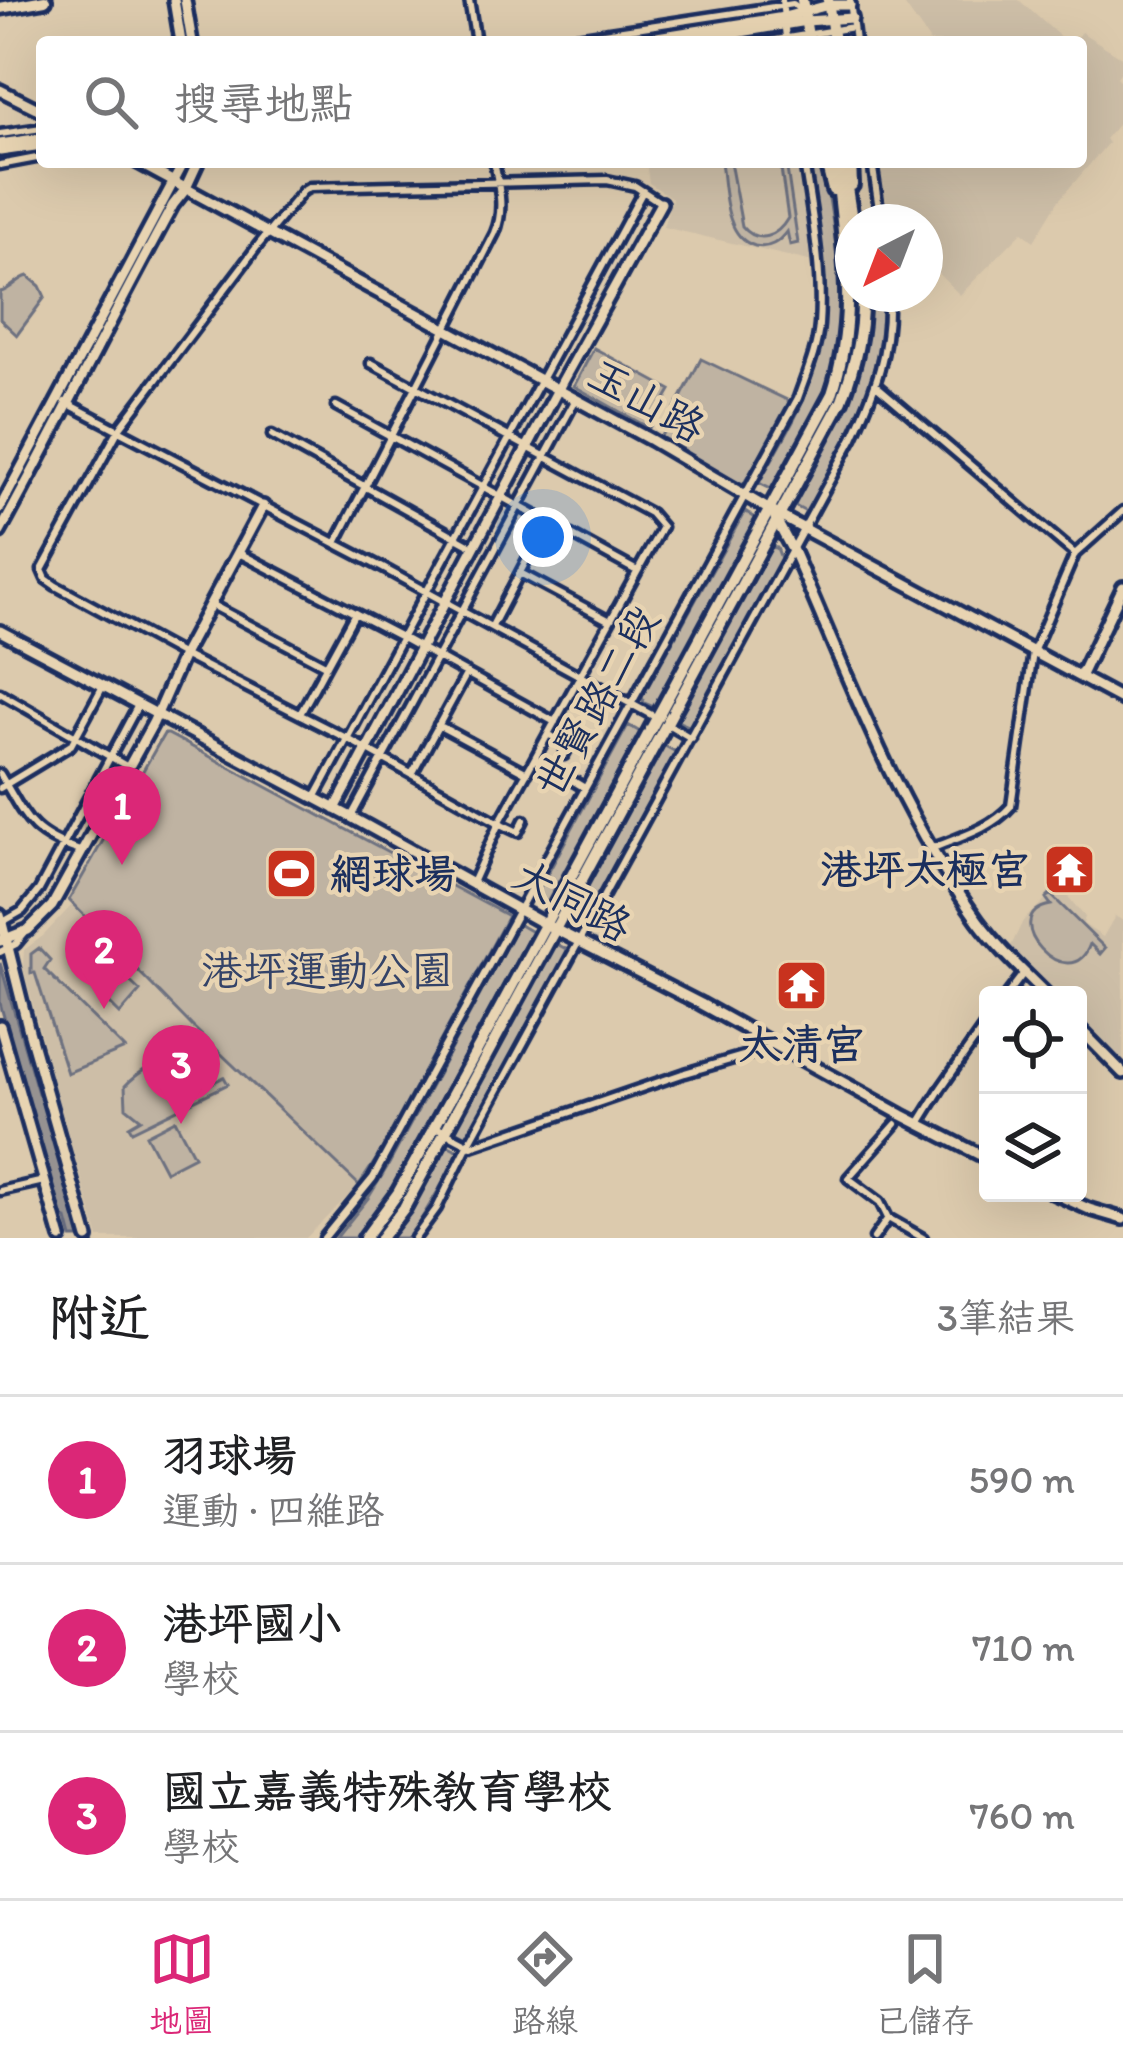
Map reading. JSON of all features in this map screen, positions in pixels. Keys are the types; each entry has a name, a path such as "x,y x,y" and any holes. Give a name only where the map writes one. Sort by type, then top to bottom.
{"main road":[{"path":"0,8 45,0"},
{"name":"世賢路二段","path":"828,168 841,204"},
{"name":"世賢路二段","path":"844,168 847,204"},
{"name":"世賢路二段","path":"776,516 832,394 842,364 849,312"},
{"name":"世賢路二段","path":"365,1238 439,1129 602,823 842,400 854,367 861,312"},
{"name":"世賢路二段","path":"381,1238 404,1208 439,1129"}],"street":[{"path":"174,0 181,36"},
{"path":"185,0 191,36"},
{"path":"470,0 475,36"},
{"path":"831,19 850,2"},
{"path":"850,2 854,36"},
{"path":"592,36 783,12 806,22 852,22"},
{"path":"657,36 783,12"},
{"path":"702,36 783,12"},
{"path":"0,90 36,108"},
{"path":"0,134 36,129"},
{"path":"0,148 36,142"},
{"path":"0,165 36,158"},
{"name":"玉山路","path":"148,168 559,389 746,494 776,516 1123,700"},
{"path":"0,532 181,168"},
{"path":"0,508 195,168"},
{"path":"336,543 499,224 495,168"},
{"name":"世賢路二段","path":"324,1238 373,1178 798,398 819,323 818,261 805,168"},
{"path":"873,168 878,204"},
{"path":"335,809 366,749 559,389 662,203 621,181 498,181 310,187 303,191 119,429 42,570 42,575 183,655 348,739 366,749 382,758 412,774 499,824 518,832 524,820"},
{"path":"315,798 643,190"},
{"path":"416,1238 437,1208 853,439 877,386 887,312"},
{"path":"371,363 650,513 662,527 499,824 472,883"},
{"path":"877,386 1075,554"},
{"path":"350,817 575,398"},
{"path":"64,402 427,591 691,738"},
{"path":"336,406 637,571"},
{"path":"272,435 474,547"},
{"path":"3,946 52,906 153,723 183,655 263,506"},
{"path":"933,848 1000,819 1012,806 1033,652 1075,554 1123,511"},
{"path":"776,516 892,776 982,926 1038,986"},
{"path":"492,626 547,523"},
{"path":"239,553 555,722"},
{"path":"520,573 610,621"},
{"path":"1080,677 1123,587"},
{"path":"211,604 325,665"},
{"path":"300,714 355,613"},
{"name":"大同路","path":"0,631 979,1154"},
{"path":"412,774 467,673"},
{"path":"3,786 71,745 103,686"},
{"path":"0,694 128,767"},
{"path":"88,1238 3,946 1,920 30,904 138,706"},
{"path":"438,725 527,773"},
{"path":"548,734 569,746 564,755"},
{"path":"535,758 585,788"},
{"path":"0,774 31,827 81,851"},
{"path":"1014,986 1024,972"},
{"path":"0,1026 61,1238"},
{"path":"920,1123 979,1034"},
{"path":"1087,1036 1123,1073"},
{"path":"439,1129 472,1147 764,1050 773,1043"},
{"path":"896,1124 848,1178 880,1202 888,1218 922,1238"},
{"path":"0,1191 44,1181"},
{"path":"1073,1202 1123,1219"},
{"path":"874,1238 888,1218"}],"shaded area":[{"path":"901,0 1019,0 1059,36 926,36"},
{"path":"1081,32 1123,58 1117,77 1123,83 1123,118 1087,167 1087,36 1078,36"},
{"path":"647,168 799,168 813,262 663,227 672,198 649,183"},
{"path":"881,168 1087,168 1059,200 1034,241 1022,232 960,295 943,278 943,204 886,204"},
{"path":"1059,886 1085,917 1083,924 1103,937 1115,916 1123,921 1123,1060 1087,1023 1087,986 1050,986 1011,946 1023,921"},
{"path":"73,904 193,1027 359,1185 306,1238 99,1238 23,966 24,950"},
{"path":"0,963 80,1238 72,1238 67,1219 61,1218 0,1003"}],"green space":[{"path":"722,168 731,168 742,226 761,237 773,234 788,218 781,168 787,168 798,243 790,245 787,231 777,241 755,246 737,233 728,211"},
{"path":"809,168 824,168 835,235 835,312 839,312 836,348 825,389 773,490 759,483 793,422 818,356 822,273"},
{"path":"28,276 45,297 17,335 0,319 0,292"},
{"path":"864,312 881,312 877,354 861,408 808,513 793,505 852,387"},
{"path":"594,348 671,390 649,428 574,386"},
{"path":"701,359 791,402 743,485 659,440"},
{"path":"745,511 757,519 656,708 644,703 642,697"},
{"path":"769,547 777,548 782,561 691,727 675,720"},
{"path":"628,725 642,733 547,907 534,899"},
{"name":"港坪運動公園","path":"164,734 508,916 359,1185 193,1027 69,900"},
{"path":"663,745 676,752 581,925 567,918"},
{"path":"1050,894 1105,948 1100,954 1090,944 1080,959 1067,963 1041,949 1030,923 1035,912 1051,905 1046,898"},
{"path":"518,924 532,932 399,1175 372,1221 355,1238 336,1238 389,1164"},
{"path":"555,943 568,950 467,1136 452,1128"},
{"path":"39,948 50,960 44,969 125,1049 67,1073 35,973 31,973 31,954"},
{"path":"101,954 140,991 120,1014 82,976"},
{"path":"178,1056 197,1068 201,1089 224,1077 228,1084 132,1131 129,1126 141,1119 126,1107 125,1086 149,1067"},
{"path":"175,1120 194,1156 165,1171 146,1135"},
{"path":"445,1144 461,1152 410,1238 390,1238 417,1197"}],"tunnel":[{"path":"811,0 817,36"},
{"path":"818,0 823,27"}],"place":[{"name":"羽球場","path":"122,865"},
{"name":"港坪太極宮","path":"1069,869"},
{"name":"網球場","path":"291,873"},
{"name":"太清宮","path":"802,985"},
{"name":"港坪國小","path":"104,1009"},
{"name":"國立嘉義特殊教育學校","path":"181,1124"}]}
